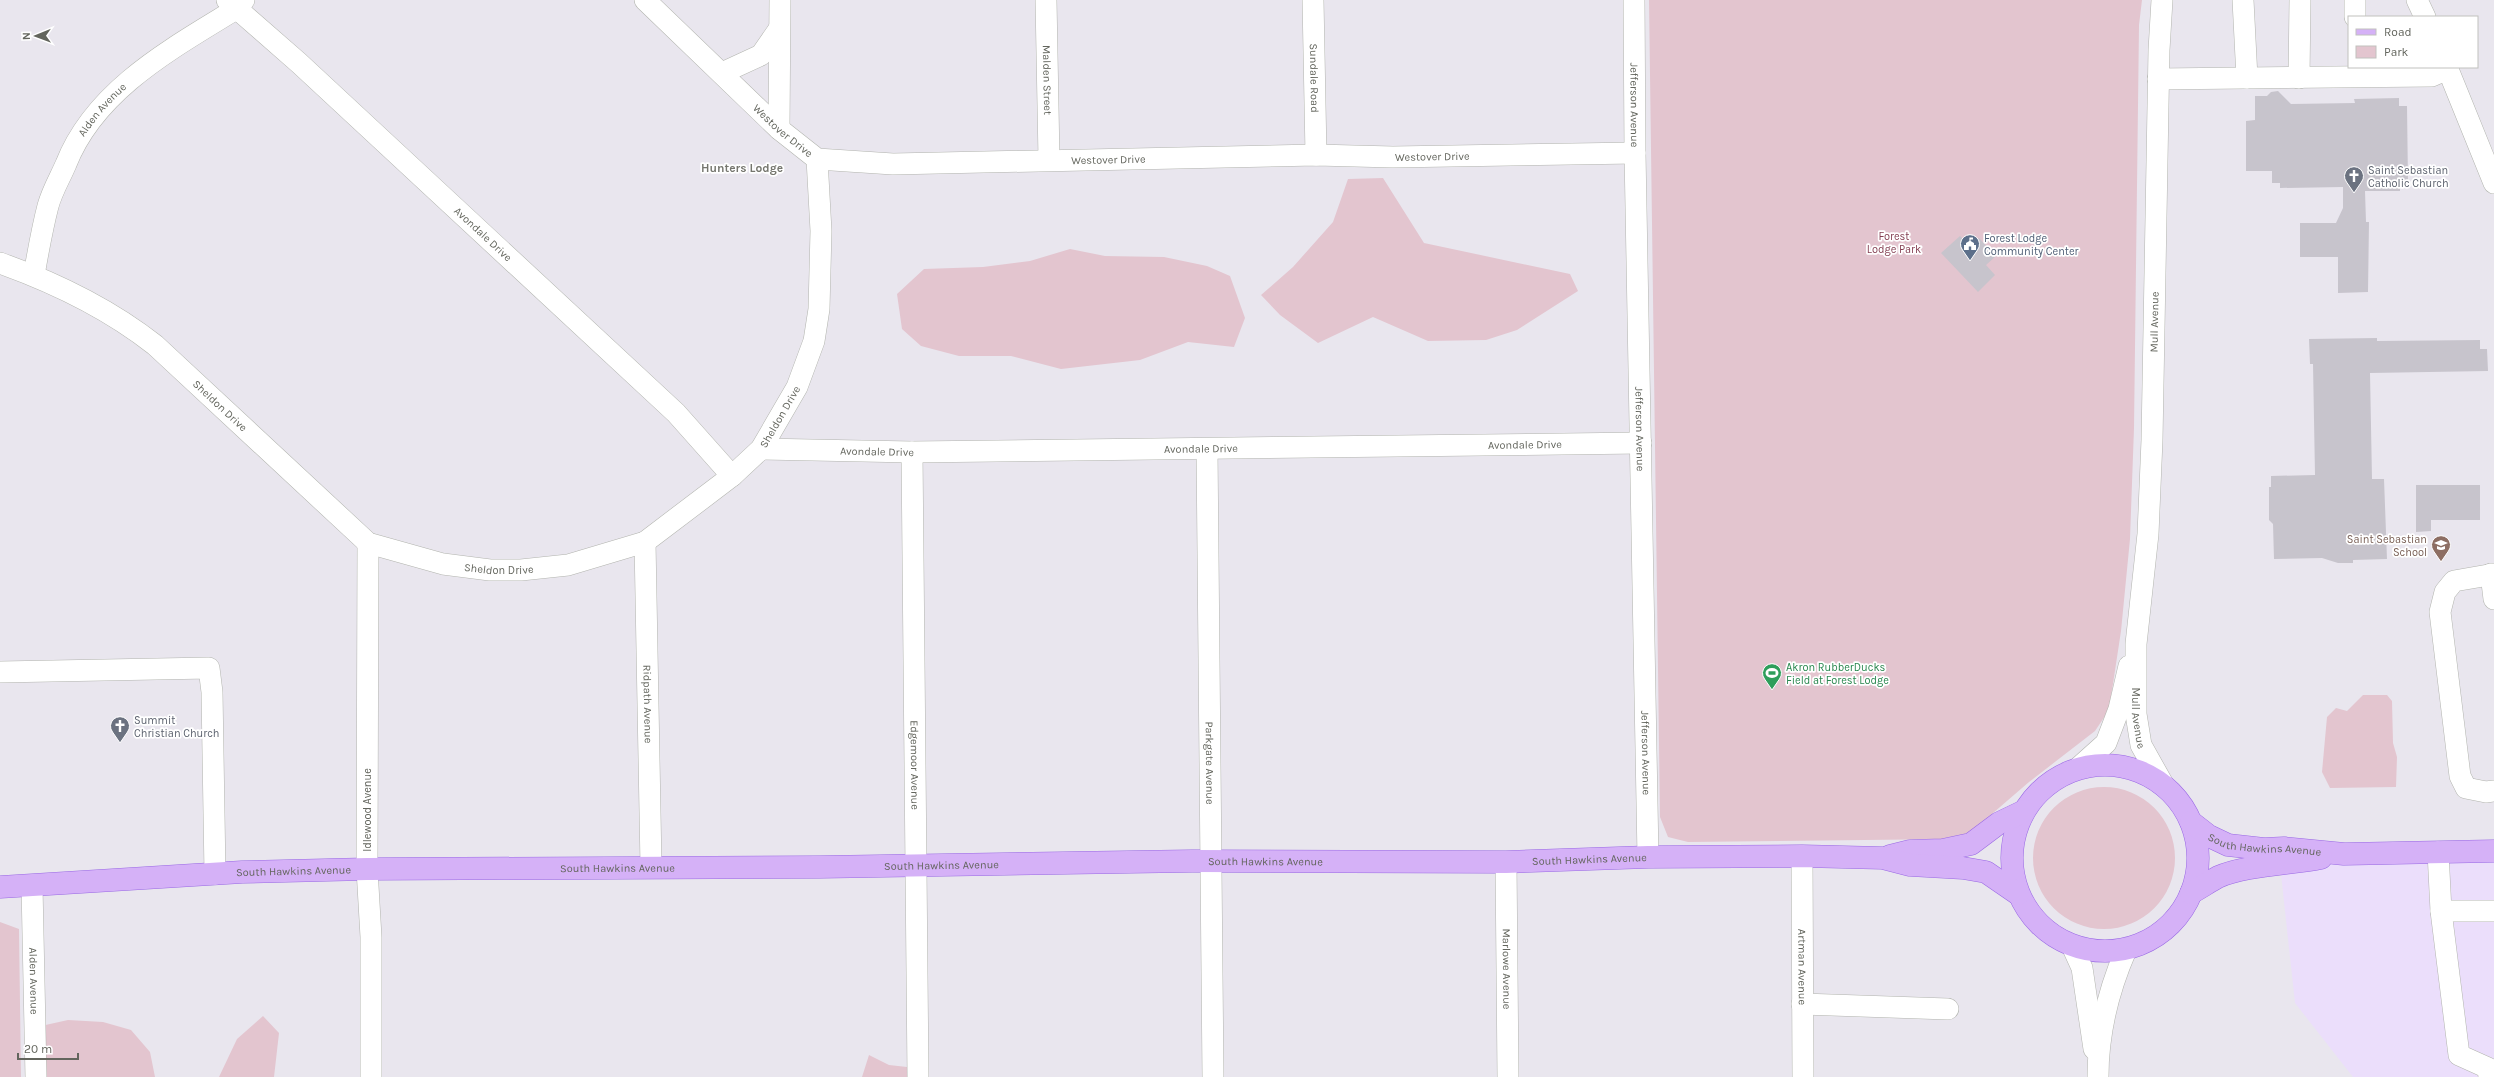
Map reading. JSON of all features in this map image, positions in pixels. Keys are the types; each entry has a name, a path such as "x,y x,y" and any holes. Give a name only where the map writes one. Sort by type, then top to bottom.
{"main road":[{"path":"2099,764 2122,766 2144,773 2164,786 2180,802 2191,822 2198,858 2197,876 2191,894 2181,913 2166,930 2147,942 2126,950 2099,952 2072,946 2050,934 2031,916 2018,894 2012,874 2012,852 2015,831 2024,811 2038,793 2056,778 2077,769 2099,764"},
{"name":"South Hawkins Avenue","path":"1883,858 1910,850 1943,850 1971,844 1999,823 2024,811"},
{"name":"South Hawkins Avenue","path":"2191,822 2209,836 2228,845 2344,854 2494,851"},
{"name":"South Hawkins Avenue","path":"2191,894 2219,877 2265,865 2288,864 2344,854"},
{"name":"South Hawkins Avenue","path":"0,887 214,874 367,869 1210,861 1506,862 1648,857 1802,856 1883,858 1910,865 1963,868 1986,872 2018,894"}],"street":[{"name":"Westover Drive","path":"645,0 722,73 779,130 817,159 893,164 1048,159 1135,160 1316,155 1393,157 1635,153"},
{"path":"779,130 780,0"},
{"name":"Malden Street","path":"1046,0 1048,159"},
{"name":"Sundale Road","path":"1313,0 1316,155"},
{"name":"Jefferson Avenue","path":"1634,0 1635,153 1648,857"},
{"name":"Mull Avenue","path":"2162,0 2158,79 2148,534 2136,644 2136,714 2140,745 2164,786"},
{"path":"2244,0 2247,78"},
{"path":"2299,78 2300,0"},
{"path":"2355,0 2355,16"},
{"path":"2417,0 2425,16"},
{"name":"Alden Avenue","path":"34,275 48,205 60,174 76,142 100,111 127,81 236,3"},
{"name":"Avondale Drive","path":"236,3 676,413 732,476"},
{"path":"722,73 761,55 780,29"},
{"path":"2158,79 2299,78 2355,72 2432,76 2448,68 2494,183"},
{"name":"Sheldon Drive","path":"0,263 34,275 98,305 129,325 155,345 368,543 443,564 498,570 568,565 644,542 732,476 761,449 797,387 814,340 819,309 820,247 817,159"},
{"name":"Avondale Drive","path":"761,449 912,452 1640,443"},
{"name":"Parkgate Avenue","path":"1207,449 1213,1077"},
{"name":"Edgemoor Avenue","path":"912,452 918,1077"},
{"name":"Ridpath Avenue","path":"644,542 651,866"},
{"name":"Idlewood Avenue","path":"368,543 367,869 371,937 370,1077"},
{"path":"2494,598 2492,574 2454,580 2445,592 2440,612 2460,776 2466,788 2486,792 2494,791"},
{"name":"Mull Avenue","path":"2077,769 2106,743 2119,709 2125,679 2136,644"},
{"path":"0,672 209,668 212,692 214,874"},
{"path":"2438,852 2441,911 2459,1055 2488,1068 2489,1077"},
{"name":"Artman Avenue","path":"1802,856 1803,1077"},
{"name":"Marlowe Avenue","path":"1506,862 1508,1077"},
{"name":"Alden Avenue","path":"32,886 36,1077"},
{"path":"2441,911 2494,911"},
{"path":"2072,946 2082,968 2098,1074"},
{"path":"2098,1074 2105,1018 2114,978 2126,950"},
{"path":"1802,1004 1948,1009"}],"shaded area":[{"path":"2494,851 2494,1077 2353,1077 2295,1003 2280,865"}],"green space":[{"name":"Forest Lodge Park","path":"1649,0 2142,0 2139,25 2134,428 2130,539 2121,631 2109,710 2095,731 2029,782 1971,832 1951,839 1688,842 1668,837 1660,817"},
{"path":"1383,178 1424,243 1570,274 1578,291 1517,330 1486,340 1428,341 1373,317 1318,343 1280,315 1261,295 1293,267 1333,222 1348,179"},
{"path":"1070,249 1105,256 1164,257 1207,266 1230,276 1245,318 1234,347 1188,342 1140,360 1061,369 1011,356 959,356 921,346 902,329 897,294 924,269 983,267 1030,261"},
{"path":"2363,695 2387,695 2392,701 2393,743 2397,757 2396,787 2330,788 2322,772 2327,717 2336,708 2347,711"},
{"path":"2097,787 2111,787 2138,795 2159,813 2170,831 2174,844 2174,872 2167,892 2149,913 2138,921 2125,926 2111,929 2097,929 2070,921 2049,903 2041,892 2036,879 2033,865 2033,851 2041,824 2059,803 2070,795 2083,790"},
{"path":"0,922 19,929 21,1077 0,1077"},
{"path":"263,1016 279,1033 274,1077 219,1077 237,1039"},
{"path":"68,1020 103,1022 131,1030 150,1052 155,1077 42,1077 41,1026"},
{"path":"869,1055 889,1065 907,1067 907,1077 862,1077"}],"building":[{"name":"Saint Sebastian Catholic Church","path":"2278,91 2291,104 2355,103 2354,99 2399,98 2399,106 2407,106 2408,183 2400,183 2400,191 2365,191 2366,222 2369,222 2368,292 2338,293 2338,257 2300,257 2300,223 2336,223 2343,208 2343,187 2280,188 2280,183 2272,183 2272,171 2246,171 2246,121 2255,120 2255,96 2267,96 2271,92"},
{"name":"Forest Lodge Community Center","path":"1960,236 1970,246 1979,238 1996,256 1986,265 1995,275 1978,292 1941,253"},
{"name":"Saint Sebastian School","path":"2377,338 2377,341 2480,340 2480,349 2487,349 2488,371 2370,373 2372,479 2384,479 2387,559 2353,560 2353,563 2338,563 2322,558 2274,559 2273,524 2269,520 2269,487 2271,487 2271,476 2315,475 2313,364 2310,364 2309,339"},
{"path":"2416,485 2480,485 2480,520 2431,520 2431,531 2416,532"}],"place":[{"name":"Saint Sebastian Catholic Church","path":"2354,193"},
{"name":"Forest Lodge Community Center","path":"1970,261"},
{"name":"Saint Sebastian School","path":"2441,562"},
{"name":"Akron RubberDucks Field at Forest Lodge","path":"1772,690"},
{"name":"Summit Christian Church","path":"120,743"}],"district":[{"name":"Hunters Lodge","path":"742,168"}]}
